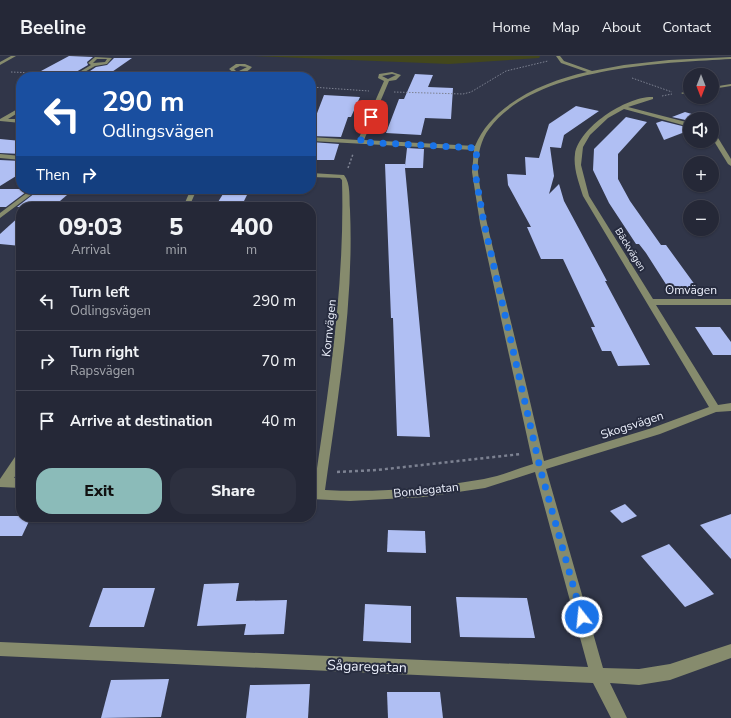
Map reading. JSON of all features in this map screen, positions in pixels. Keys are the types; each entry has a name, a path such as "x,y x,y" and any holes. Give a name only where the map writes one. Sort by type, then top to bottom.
{"street":[{"path":"0,64 14,56"},
{"path":"559,58 572,67 590,72"},
{"path":"619,718 598,676 540,468 482,216 475,172 477,148 486,129 504,110 519,100 562,81 605,69 669,61 731,58"},
{"path":"0,59 9,59"},
{"path":"82,72 94,65"},
{"path":"360,142 387,80"},
{"path":"719,87 731,85"},
{"name":"Bäckvägen","path":"651,98 624,107 603,119 590,131 580,144 578,153 579,173 586,196 715,409"},
{"path":"624,107 683,123"},
{"path":"1,120 16,111"},
{"path":"1,120 16,121"},
{"path":"316,139 477,148"},
{"path":"719,144 731,164"},
{"path":"0,156 16,158"},
{"path":"316,175 342,176"},
{"name":"Kornvägen","path":"316,488 341,332 347,237 346,186 345,180 342,176"},
{"path":"19,202 29,194"},
{"path":"0,216 16,204"},
{"name":"Omvägen","path":"651,302 731,302"},
{"name":"Skogsvägen","path":"540,468 656,431 715,409 731,407"},
{"path":"3,483 16,464"},
{"name":"Bondegatan","path":"316,494 350,496 424,492 485,483 540,468"},
{"path":"3,483 16,483"},
{"name":"Sågaregatan","path":"0,649 639,677 670,672 731,651"}],"path":[{"path":"316,88 463,94 471,92 506,71 559,58"},
{"path":"605,69 676,94 651,98"},
{"path":"8,72 16,72"},
{"path":"342,176 349,167 355,146 351,142"}],"green space":[{"path":"254,56 540,56 539,58 449,64"}],"building":[{"path":"69,56 93,57 87,62 88,65 76,72 41,71"},
{"path":"114,58 132,58 112,72 88,72 96,67 107,65"},
{"path":"415,74 433,75 428,87 453,88 451,119 425,118 421,135 386,133 399,99 404,99"},
{"path":"324,95 360,97 351,117 348,117 341,137 316,136 316,116"},
{"path":"576,106 599,111 564,135 561,148 550,147 554,176 549,194 559,184 564,201 650,365 618,366 611,351 602,351 591,327 595,327 563,259 541,259 527,227 531,227 508,185 507,174 526,175 525,157 539,158 549,124"},
{"path":"683,113 683,119 672,117"},
{"path":"626,117 647,122 618,154 618,179 630,201 661,245 666,245 698,289 669,289 646,253 639,244 636,244 609,203 593,170 594,149"},
{"path":"662,121 683,126 683,133 664,140 656,123"},
{"path":"0,139 16,141 16,154 0,153"},
{"path":"316,142 339,144 334,160 316,160"},
{"path":"407,148 424,149 423,168 405,168 430,437 397,436 393,318 391,318 385,164 405,164 405,166"},
{"path":"0,160 16,161 16,176 0,186"},
{"path":"0,189 16,189 16,194 23,194 6,207 0,207"},
{"path":"34,194 68,194 59,202 23,202"},
{"path":"223,194 248,194 244,202 218,202"},
{"path":"16,220 16,246 0,244 0,234"},
{"path":"695,327 720,327 731,342 731,355 713,355"},
{"path":"625,504 637,516 622,523 610,511"},
{"path":"731,514 731,559 700,525"},
{"path":"0,516 16,516 16,522 29,522 22,536 0,536"},
{"path":"388,530 425,531 426,553 387,552"},
{"path":"669,544 714,594 685,607 641,556"},
{"path":"239,583 236,601 287,600 284,634 244,635 246,624 197,626 204,584"},
{"path":"103,588 155,588 144,627 89,627"},
{"path":"456,597 527,598 535,638 460,637"},
{"path":"365,604 411,606 411,643 363,641"},
{"path":"169,679 161,717 101,718 111,680"},
{"path":"310,684 308,718 246,718 250,685"},
{"path":"387,692 440,692 443,718 388,718"}],"route":[{"path":"371,117 360,142 477,148 475,172 484,223 540,468 582,617"}]}
